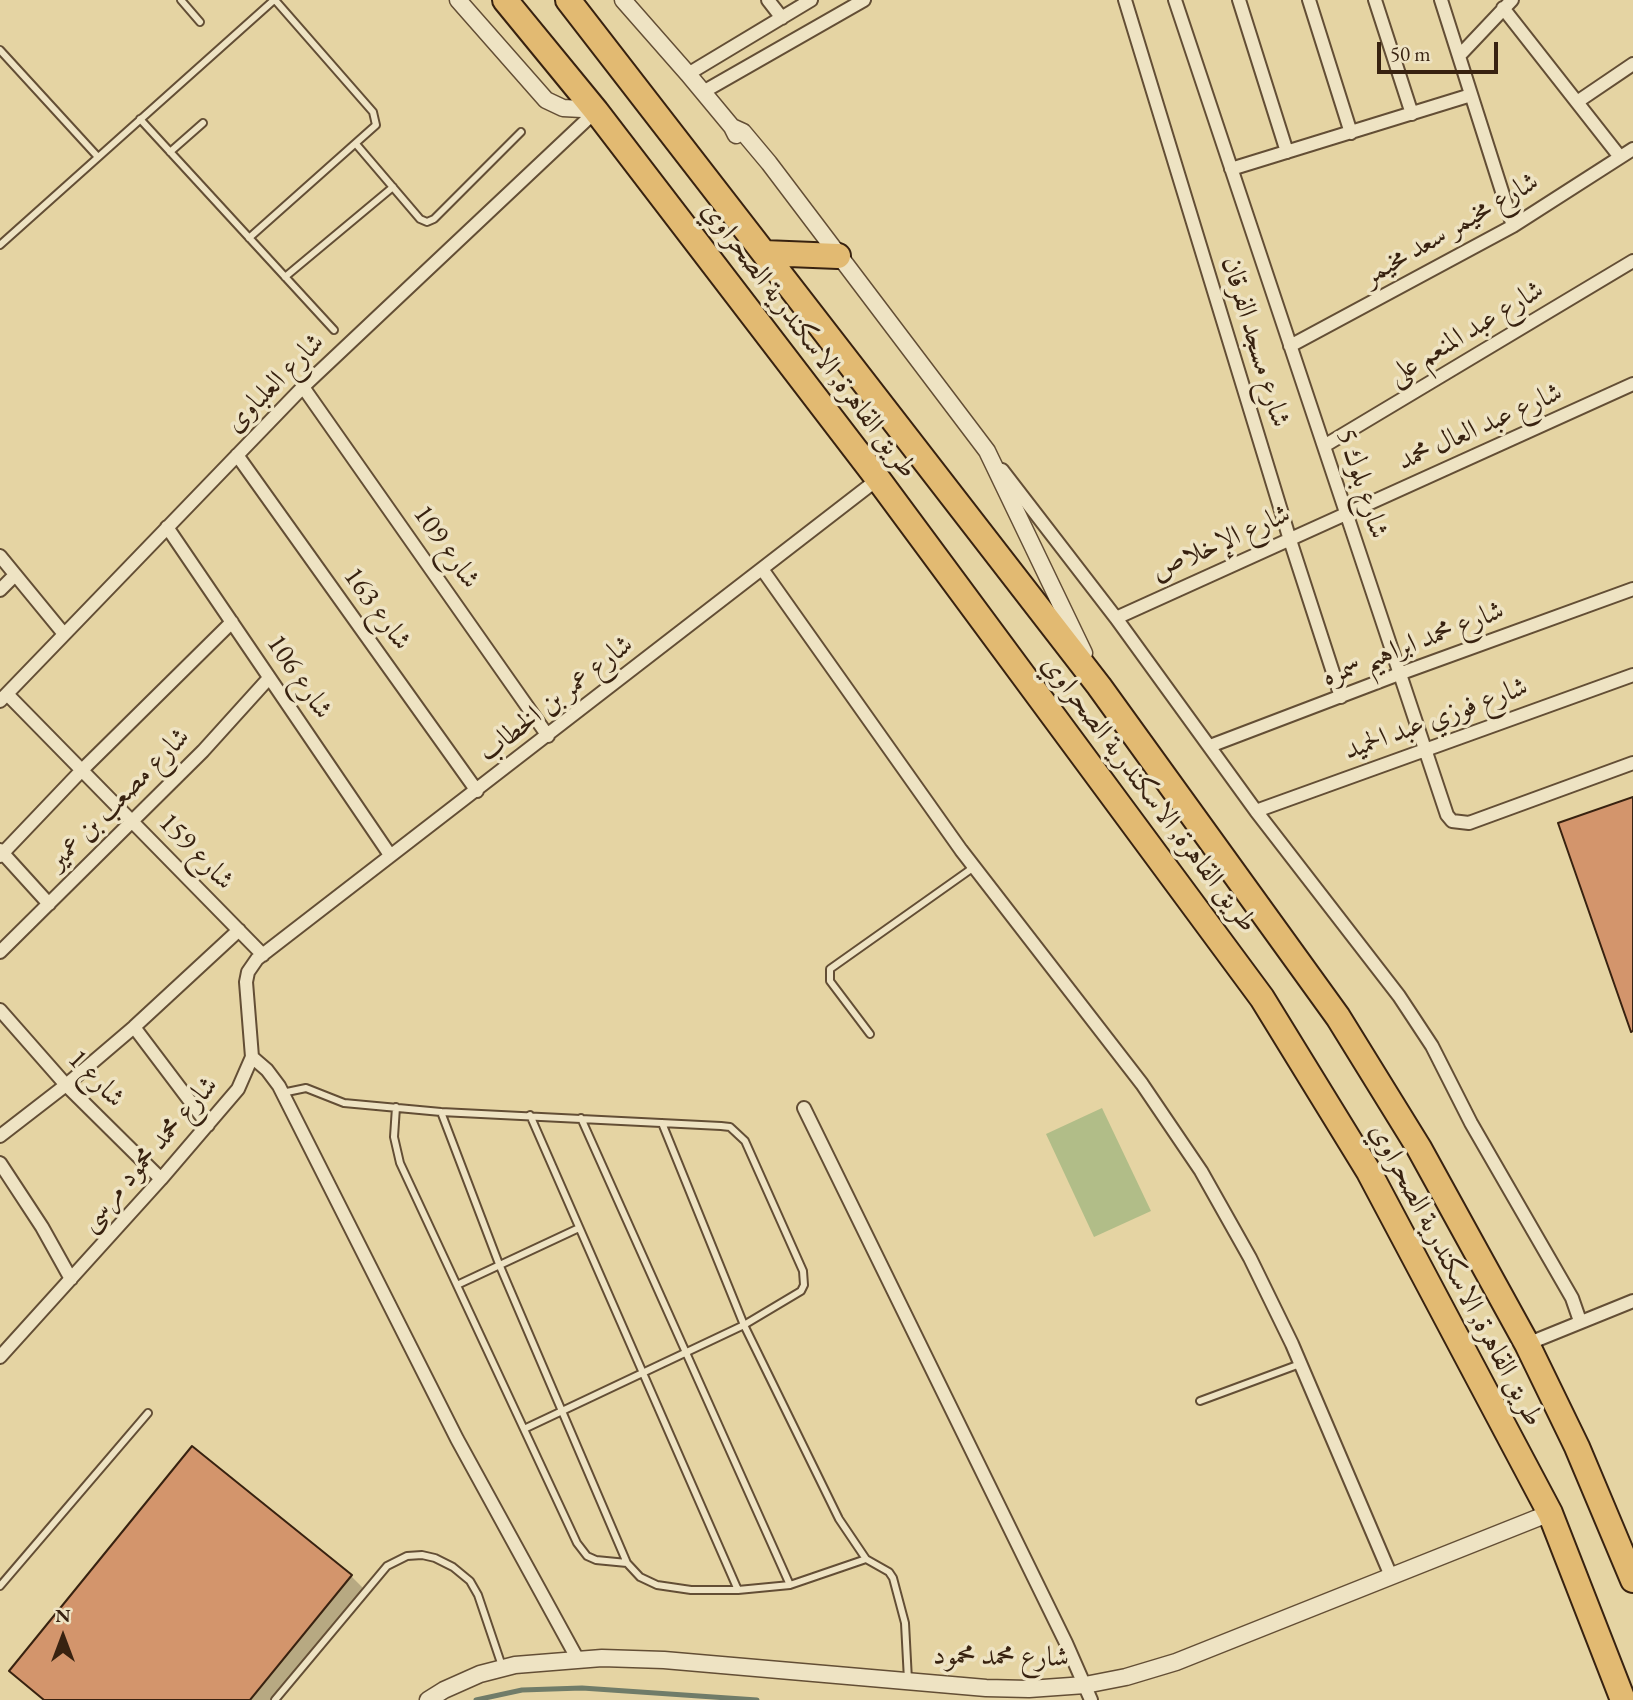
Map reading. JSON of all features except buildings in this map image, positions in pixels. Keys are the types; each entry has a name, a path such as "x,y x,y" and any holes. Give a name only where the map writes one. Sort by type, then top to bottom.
{"highway":[{"name":"طريق القاهرة, الاسكندرية الصحراوي","path":"505,0 594,109 878,479 1262,998 1369,1172 1550,1513 1623,1700"},
{"name":"طريق القاهرة, الاسكندرية الصحراوي","path":"568,0 1099,686 1352,1038 1419,1147 1527,1344 1577,1447 1633,1580"},
{"path":"764,254 838,256"}],"street":[{"path":"458,0 546,100 563,108 594,109"},
{"path":"623,0 732,127 822,247 838,256 1116,618 1256,811 1399,996 1432,1046 1471,1123 1572,1298 1580,1321"},
{"path":"768,0 782,18"},
{"path":"688,74 811,0"},
{"path":"703,92 864,0"},
{"name":"شارع مسجد الفرقان","path":"1125,0 1290,540 1341,697"},
{"name":"شارع بلوك 5","path":"1175,0 1447,815 1452,821 1469,822 1633,763"},
{"path":"1239,0 1287,152"},
{"path":"1309,0 1351,133"},
{"path":"1376,0 1412,114"},
{"path":"1441,0 1513,226"},
{"path":"1459,56 1508,4 1577,102 1620,157"},
{"path":"1577,102 1633,64"},
{"path":"1231,169 1471,95"},
{"name":"شارع العلباوى","path":"4,697 303,387 594,109"},
{"name":"شارع مخيمر سعد مخيمر","path":"1290,346 1513,226 1633,149"},
{"name":"شارع عبد المنعم على","path":"1324,446 1633,261"},
{"name":"شارع عبد العال محمد","path":"1346,514 1633,384"},
{"name":"شارع 109","path":"303,387 548,736"},
{"path":"987,452 1099,686"},
{"name":"شارع 163","path":"237,455 477,791"},
{"name":"شارع عمر بن الخطاب","path":"263,955 878,479"},
{"name":"شارع الإخلاص","path":"1116,618 1346,514"},
{"name":"شارع 106","path":"167,527 390,855"},
{"path":"0,556 64,634"},
{"path":"762,569 974,867 1142,1084 1224,1208 1300,1364 1391,1576"},
{"path":"0,590 15,575"},
{"name":"شارع محمد ابراهيم سمره","path":"1210,746 1633,589"},
{"path":"49,904 1,853 232,622"},
{"name":"شارع فوزي عبد الحميد","path":"1256,811 1633,675"},
{"name":"شارع مصعب بن عمير","path":"0,951 203,751 269,678"},
{"name":"شارع 159","path":"4,697 82,770 263,955"},
{"path":"0,1136 134,1027 239,930"},
{"name":"شارع محمد محمود مرسى","path":"0,1357 161,1179 238,1089 252,1057 246,982 248,972 263,955"},
{"name":"شارع 1","path":"0,1010 66,1085 161,1179"},
{"path":"134,1027 208,1125"},
{"path":"252,1057 268,1070 282,1093 457,1439 577,1658"},
{"path":"804,1108 1088,1692"},
{"path":"0,1163 42,1227 71,1279"},
{"path":"1527,1344 1633,1301"},
{"name":"شارع محمد محمود","path":"428,1700 480,1674 503,1668 577,1658 664,1660 908,1682 1088,1692 1176,1662 1550,1513"}],"lane":[{"path":"181,0 200,22"},
{"path":"0,245 275,0 375,116 373,128 249,238"},
{"path":"0,50 98,157"},
{"path":"140,119 334,330"},
{"path":"170,152 203,123"},
{"path":"356,144 420,219 430,221 521,132"},
{"path":"285,277 393,187"},
{"path":"870,1034 830,981 830,969 974,867"},
{"path":"282,1093 306,1088 344,1102 441,1112 730,1127 740,1134 803,1271 804,1285 801,1291 744,1325 524,1429"},
{"path":"396,1107 394,1137 400,1163 577,1543 587,1556 596,1560 627,1563"},
{"path":"441,1112 499,1264 627,1563 640,1577 657,1585 691,1590 738,1590 790,1585 866,1559"},
{"path":"530,1115 738,1590"},
{"path":"581,1118 790,1585"},
{"path":"662,1122 744,1325 839,1519 866,1559 889,1572 896,1586 905,1623 908,1682"},
{"path":"457,1285 579,1228"},
{"path":"1199,1401 1300,1364"},
{"path":"0,1586 148,1413"},
{"path":"275,1700 387,1566 407,1556 422,1555 435,1559 453,1567 470,1581 478,1595 503,1668"}],"green space":[{"path":"1102,1108 1151,1211 1094,1237 1046,1134"}],"waterway":[{"path":"476,1700 522,1690 582,1688 757,1700"}]}
